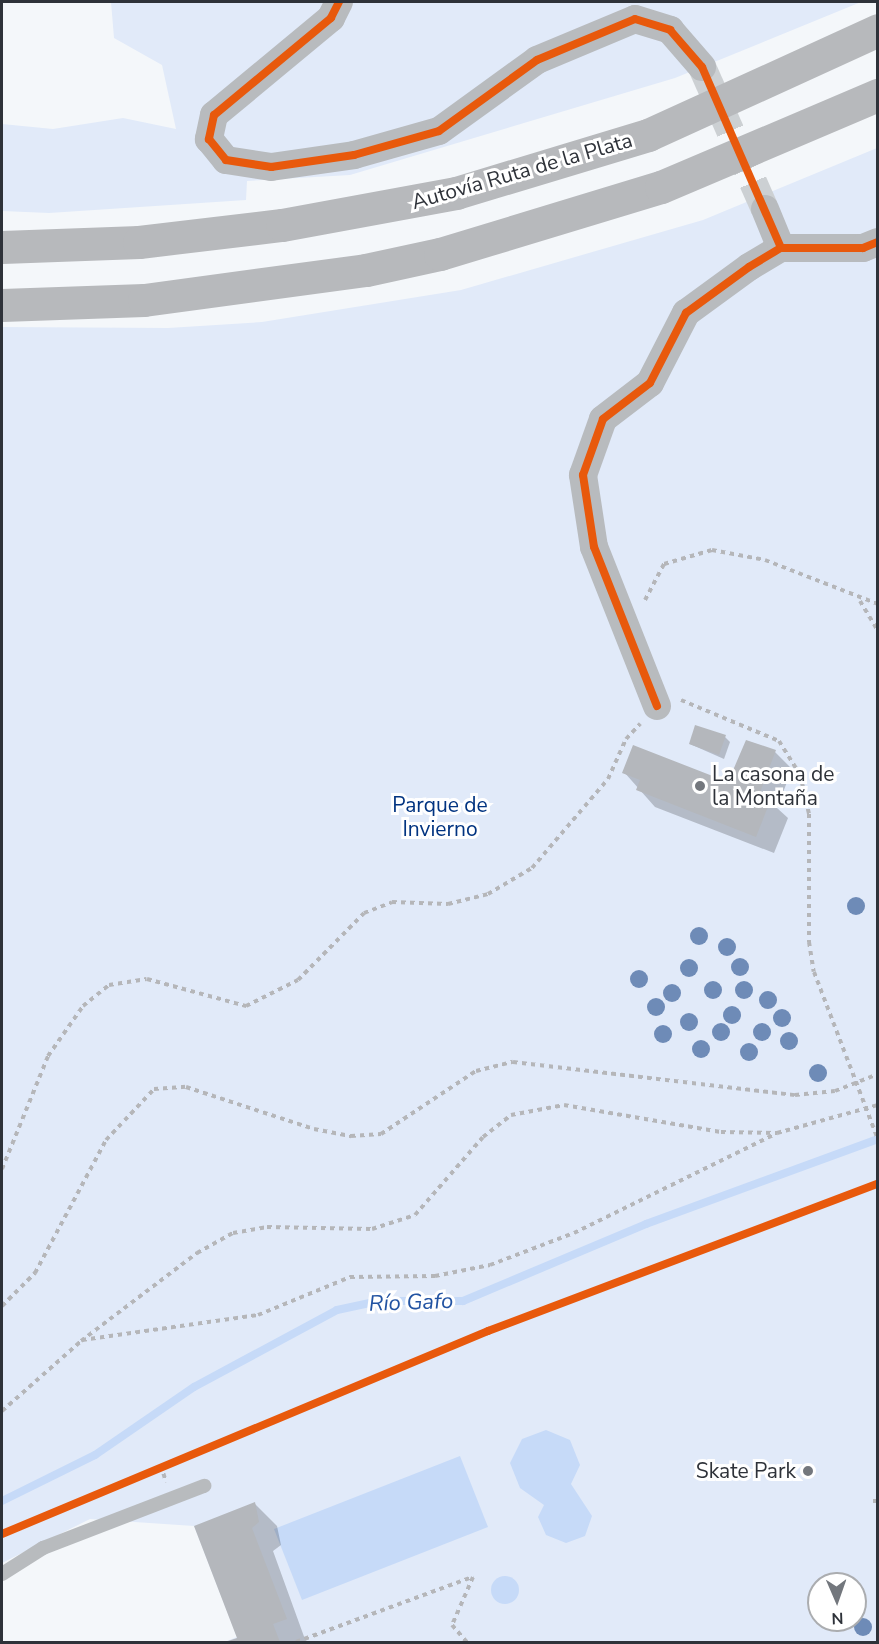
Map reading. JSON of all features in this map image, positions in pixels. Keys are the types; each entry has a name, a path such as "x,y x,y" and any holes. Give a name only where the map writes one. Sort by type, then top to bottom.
{"highway":[{"name":"Autovía Ruta de la Plata","path":"2,247 151,241 282,225 456,193 648,135 878,30"},
{"path":"2,305 144,300 366,270 440,254 661,187 878,95"}],"street":[{"path":"339,2 332,18 214,115 209,139 226,160 271,167 330,159 439,131 537,60 635,19 670,30 702,67"},
{"path":"765,209 782,248"},
{"path":"657,706 594,547 583,476 603,419 650,383 686,313 782,248 863,248 878,242"}],"lane":[{"path":"2,1574 43,1548 204,1486"}],"path":[{"path":"642,605 663,564 712,550 765,560 860,601 878,604"},
{"path":"860,601 878,631"},
{"path":"2,1169 48,1056 83,1006 109,985 147,979 246,1006 298,980 364,913 392,902 448,904 488,894 532,868 608,779 626,739 657,706 681,700 779,741 800,774 811,855 809,942 841,1049 878,1140"},
{"path":"2,1306 35,1273 105,1140 154,1089 186,1087 314,1129 351,1136 381,1134 476,1071 513,1062 795,1095 835,1091 878,1074"},
{"path":"2,1411 81,1341 197,1253 233,1233 267,1227 372,1229 415,1215 483,1137 510,1115 564,1105 721,1132 777,1133"},
{"path":"81,1341 258,1315 350,1277 435,1276 490,1265 574,1233 777,1133 878,1105"},
{"path":"296,1642 473,1577 452,1625 467,1642"}],"green space":[{"path":"111,2 861,2 675,78 350,175 247,181 246,200 49,213 2,211 2,124 53,129 123,118 176,129 162,65 114,38"},
{"name":"Parque de Invierno","path":"877,148 877,1642 224,1642 237,1637 194,1526 90,1519 2,1563 2,327 168,328 262,322 461,290 703,220"}],"water":[{"path":"546,1430 570,1440 580,1465 571,1484 592,1516 585,1536 566,1543 546,1535 538,1517 544,1505 520,1488 510,1463 522,1439"},
{"path":"460,1456 488,1527 302,1600 274,1529"},
{"path":"505,1576 515,1580 519,1590 515,1600 505,1604 495,1600 491,1590 495,1580"}],"building":[{"path":"695,725 726,735 719,755 689,744"},
{"name":"La casona de la Montaña","path":"746,740 776,750 759,795 771,799 756,837 636,790 640,780 622,773 633,745 728,782"},
{"path":"255,1502 259,1522 252,1528 287,1619 273,1624 280,1642 225,1642 237,1638 194,1526"}],"waterway":[{"name":"Río Gafo","path":"2,1501 95,1455 194,1387 337,1310 379,1301 463,1301 646,1224 878,1139"}],"tunnel":[{"path":"702,67 765,209"}],"cycle path":[{"path":"339,2 331,18 214,115 209,139 226,160 271,167 354,155 439,131 537,60 635,19 670,30 702,67 781,248"},
{"path":"657,706 594,547 583,475 603,419 650,383 686,313 749,267 781,248 863,248 878,242"},
{"path":"2,1534 488,1331 878,1184"}],"place":[{"name":"La casona de la Montaña","path":"700,786"},
{"name":"Skate Park","path":"808,1471"}]}
